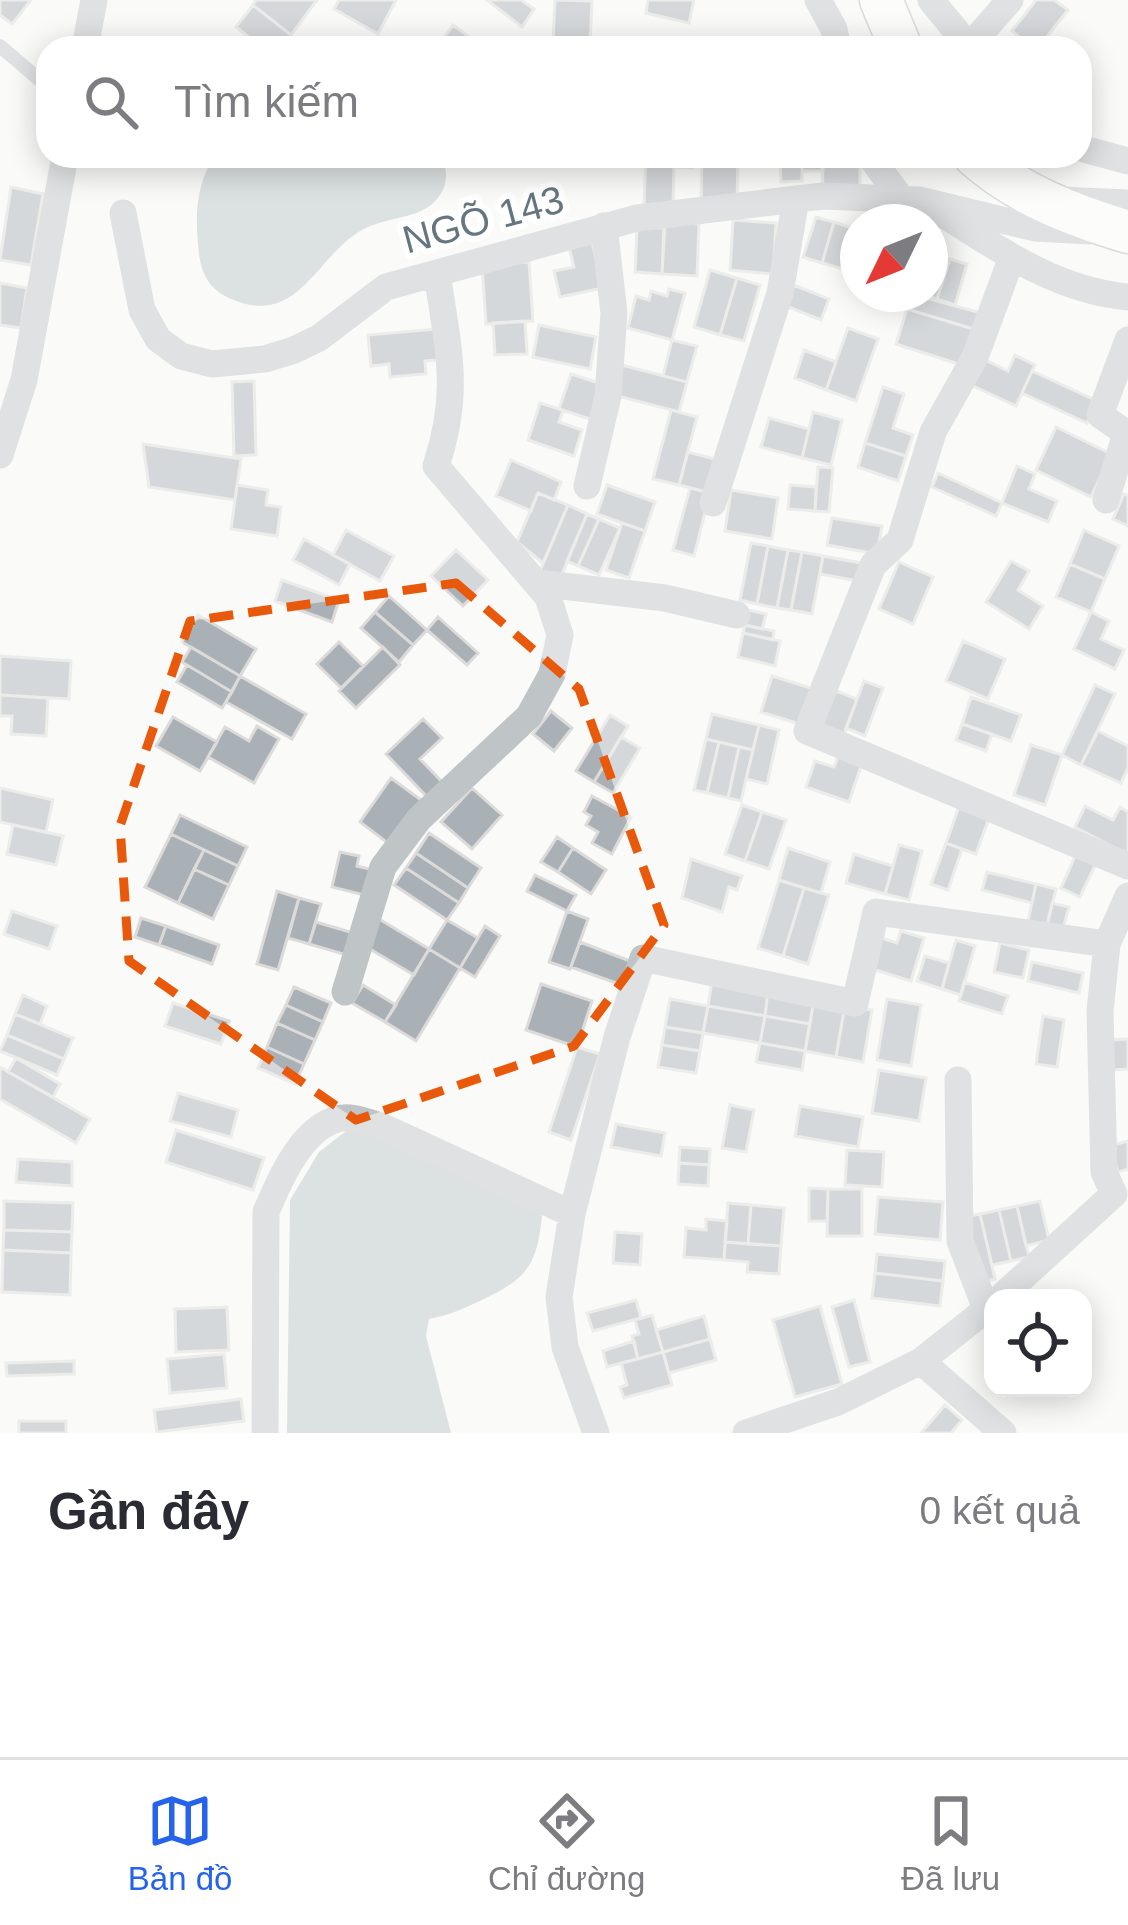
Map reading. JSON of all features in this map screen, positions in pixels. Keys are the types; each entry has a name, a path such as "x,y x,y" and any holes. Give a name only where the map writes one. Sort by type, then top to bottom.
{"main road":[{"path":"881,0 896,36"},
{"path":"988,168 1003,181 1077,216 1128,233"}],"street":[{"path":"87,36 94,0"},
{"path":"818,0 835,36"},
{"path":"931,0 960,36"},
{"path":"979,36 1010,0"},
{"path":"1092,151 1128,161"},
{"path":"0,455 12,380 61,168"},
{"path":"881,168 911,200 1036,272 1098,295 1128,297"},
{"name":"NGÕ 143","path":"123,213 138,295 158,339 182,356 212,364 252,361 294,350 320,338 386,287 637,218 823,196 911,200 1035,228 1128,233"},
{"path":"713,503 780,293 796,199"},
{"path":"1045,201 1128,203"},
{"path":"587,486 608,396 614,314 604,226"},
{"path":"1012,257 975,358 933,432 900,540 873,565 807,731 1128,866"},
{"path":"345,992 382,867 418,819 529,716 551,674 560,634 548,597 436,466 450,424 453,394 437,273"},
{"path":"1106,500 1126,434 1100,415 1128,340"},
{"path":"537,584 665,598 736,615"},
{"path":"1010,1289 1121,1190 1104,1172 1100,1011 1107,944 1128,896"},
{"path":"596,1433 565,1347 560,1297 572,1214 617,1037 643,958 855,1003 876,913 1107,944"},
{"path":"958,1080 960,1241 985,1289"},
{"path":"265,1433 266,1212 277,1185 308,1138 331,1120 350,1117 381,1126 572,1214"},
{"path":"746,1433 838,1402 921,1361 984,1311"},
{"path":"921,1361 1003,1433"}],"lane":[{"path":"0,46 36,77"}],"highlighted area":[{"path":"456,583 579,689 664,925 574,1046 356,1120 129,961 120,826 190,621"}],"shaded area":[{"path":"208,168 445,168 446,176 441,194 431,205 362,230 303,286 271,305 227,297 211,284 202,267 198,240 203,180"},
{"path":"354,1125 534,1205 542,1216 533,1258 520,1276 477,1302 429,1319 426,1336 451,1433 287,1433 290,1200 319,1152"}],"building":[{"path":"0,0 31,0 12,24 0,15"},
{"path":"256,0 317,0 291,35 253,5"},
{"path":"339,0 396,0 378,34 334,9"},
{"path":"487,0 521,0 534,9 522,27"},
{"path":"555,0 592,1 590,36 553,36"},
{"path":"648,0 694,0 689,23 646,13"},
{"path":"1036,0 1054,0 1068,10 1047,36 1018,36 1012,31"},
{"path":"253,5 291,35 248,36 236,27"},
{"path":"453,25 468,36 445,36"},
{"path":"646,168 674,168 673,206 644,205"},
{"path":"702,168 738,168 737,205 701,204"},
{"path":"780,168 802,168 802,181 781,182"},
{"path":"822,168 860,168 860,190 823,191"},
{"path":"11,187 43,194 31,265 0,260"},
{"path":"816,217 834,222 822,263 803,257"},
{"path":"733,220 776,223 773,274 730,270"},
{"path":"665,222 699,224 697,276 662,274"},
{"path":"834,222 840,224 840,268 822,263"},
{"path":"637,227 664,228 662,274 635,272"},
{"path":"592,242 603,288 560,297 554,271 574,267 569,247"},
{"path":"950,259 967,264 955,305 948,303"},
{"path":"529,262 533,321 486,324 482,265"},
{"path":"710,270 737,278 720,335 694,327"},
{"path":"737,278 760,285 744,341 720,335"},
{"path":"0,283 27,288 21,328 0,325"},
{"path":"794,285 829,299 821,320 786,306"},
{"path":"669,289 685,293 672,340 628,328 636,296 649,300 651,291 667,296"},
{"path":"948,304 985,314 980,331 917,312 948,312"},
{"path":"906,312 980,331 968,367 896,344"},
{"path":"525,321 527,354 495,355 493,323"},
{"path":"539,325 596,337 590,369 533,357"},
{"path":"848,328 878,339 856,401 826,390"},
{"path":"436,329 439,360 425,361 426,374 390,377 389,364 371,366 368,335"},
{"path":"672,340 697,346 687,382 663,376"},
{"path":"804,350 836,362 826,390 795,378"},
{"path":"1015,355 1035,365 1016,406 969,384 981,358 1008,371"},
{"path":"618,364 687,382 679,412 610,394"},
{"path":"1032,371 1097,401 1087,423 1022,393"},
{"path":"571,374 605,385 593,420 559,409"},
{"path":"254,381 256,455 234,456 232,382"},
{"path":"883,387 904,394 893,428 913,435 906,456 865,443"},
{"path":"540,403 563,410 559,422 582,430 574,456 528,440"},
{"path":"671,410 697,417 679,485 653,479"},
{"path":"813,412 842,420 831,465 802,458"},
{"path":"769,418 809,429 802,458 761,447"},
{"path":"1056,427 1111,454 1091,497 1036,470"},
{"path":"865,443 906,456 898,481 858,467"},
{"path":"143,444 241,459 235,500 149,487"},
{"path":"688,452 719,460 710,493 679,485"},
{"path":"511,460 561,482 554,500 538,493 531,511 496,496"},
{"path":"1017,466 1035,474 1029,489 1057,501 1048,522 1002,503"},
{"path":"818,467 833,468 829,512 815,511"},
{"path":"938,473 1002,503 996,516 932,487"},
{"path":"237,485 268,490 266,505 281,507 277,536 231,529"},
{"path":"607,485 655,502 645,531 597,514"},
{"path":"790,485 816,487 815,511 788,509"},
{"path":"690,488 710,493 694,556 673,550"},
{"path":"731,490 778,498 772,539 725,531"},
{"path":"538,493 568,505 543,563 517,542"},
{"path":"1124,494 1128,496 1128,526 1113,519"},
{"path":"568,505 587,514 558,584 538,576"},
{"path":"587,514 599,519 578,566 567,561"},
{"path":"832,518 882,526 877,554 827,545"},
{"path":"599,519 620,528 599,575 578,566"},
{"path":"622,523 645,531 629,578 606,570"},
{"path":"346,530 394,556 380,581 333,555"},
{"path":"1084,530 1119,546 1105,579 1070,564"},
{"path":"304,539 350,564 339,585 293,560"},
{"path":"751,543 768,546 757,604 740,600"},
{"path":"768,546 788,550 777,608 757,604"},
{"path":"456,550 488,580 463,606 431,576"},
{"path":"788,550 802,552 791,610 777,608"},
{"path":"802,552 823,556 812,614 791,610"},
{"path":"823,556 867,564 863,582 820,574"},
{"path":"1011,561 1029,571 1018,590 1043,606 1029,629 986,602"},
{"path":"899,562 933,577 913,624 879,609"},
{"path":"1070,564 1105,579 1091,612 1056,597"},
{"path":"282,580 339,600 332,622 275,601"},
{"path":"389,596 427,630 413,645 375,612"},
{"path":"748,610 766,614 762,629 745,625"},
{"path":"375,612 413,645 399,662 361,628"},
{"path":"1091,612 1109,621 1101,639 1124,650 1115,669 1074,649"},
{"path":"198,615 256,649 240,676 182,642"},
{"path":"438,617 478,653 467,665 427,630"},
{"path":"745,625 774,631 773,640 743,633"},
{"path":"743,633 780,641 775,666 738,657"},
{"path":"963,641 1005,659 988,699 946,681"},
{"path":"339,642 363,666 341,688 317,664"},
{"path":"191,647 240,676 232,692 182,662"},
{"path":"383,647 400,665 356,708 339,691"},
{"path":"0,656 71,661 69,699 0,695"},
{"path":"187,665 232,692 222,708 177,682"},
{"path":"240,676 306,714 292,739 226,702"},
{"path":"772,676 814,689 803,725 761,712"},
{"path":"864,681 883,688 865,736 846,728"},
{"path":"1095,685 1115,694 1081,765 1062,755"},
{"path":"826,687 857,699 842,740 811,728"},
{"path":"0,695 48,698 46,736 11,734 12,716 0,716"},
{"path":"971,697 1021,715 1011,741 962,724"},
{"path":"551,711 572,728 554,751 533,734"},
{"path":"712,714 759,725 753,750 706,739"},
{"path":"610,715 628,726 594,782 576,771"},
{"path":"173,717 217,742 200,771 156,746"},
{"path":"423,719 442,738 420,759 445,785 430,800 386,754"},
{"path":"962,724 992,734 986,751 956,740"},
{"path":"759,725 779,730 767,784 746,779"},
{"path":"257,726 279,739 254,783 208,757 225,727 249,741"},
{"path":"1098,731 1128,746 1128,768 1121,783 1081,765"},
{"path":"621,737 640,748 613,793 594,782"},
{"path":"706,739 719,742 707,793 694,790"},
{"path":"719,742 739,747 728,798 707,793"},
{"path":"1031,745 1062,755 1045,805 1014,795"},
{"path":"739,747 753,750 741,801 728,798"},
{"path":"840,752 863,760 849,802 806,787 815,761 834,767"},
{"path":"391,778 421,800 389,844 360,822"},
{"path":"0,788 53,800 46,832 0,822"},
{"path":"472,788 502,815 472,849 441,822"},
{"path":"592,796 631,817 612,854 592,843 598,832 586,825 591,816 584,812"},
{"path":"960,804 990,815 976,854 946,843"},
{"path":"742,805 762,812 745,861 725,854"},
{"path":"1085,806 1113,820 1120,807 1128,812 1128,855 1075,827"},
{"path":"762,812 786,820 769,869 745,861"},
{"path":"180,815 247,847 238,866 171,834"},
{"path":"13,825 63,836 56,865 7,854"},
{"path":"429,833 481,868 468,888 416,853"},
{"path":"171,834 204,850 178,903 145,887"},
{"path":"557,837 573,848 558,872 541,862"},
{"path":"946,843 962,849 948,890 931,884"},
{"path":"899,845 922,851 909,900 885,894"},
{"path":"573,848 606,870 591,894 558,872"},
{"path":"788,848 830,862 821,893 779,880"},
{"path":"204,850 238,866 229,885 194,869"},
{"path":"1078,850 1098,859 1080,897 1061,888"},
{"path":"340,852 359,856 357,866 374,870 368,896 332,887"},
{"path":"416,853 468,888 459,903 406,868"},
{"path":"854,854 893,866 885,894 846,883"},
{"path":"691,859 742,876 737,890 729,887 722,912 682,898"},
{"path":"406,868 459,903 447,920 394,885"},
{"path":"194,869 229,885 213,919 178,903"},
{"path":"987,872 1036,884 1032,903 982,890"},
{"path":"535,875 576,895 567,911 527,891"},
{"path":"779,880 804,888 783,956 758,948"},
{"path":"1036,884 1056,889 1047,925 1028,921"},
{"path":"804,888 829,895 808,964 783,956"},
{"path":"277,891 299,898 278,970 257,964"},
{"path":"299,898 321,904 309,944 288,938"},
{"path":"1052,903 1069,907 1063,929 1047,925"},
{"path":"12,911 57,926 49,949 4,934"},
{"path":"567,911 588,919 570,969 549,962"},
{"path":"141,918 166,926 159,945 135,937"},
{"path":"379,919 429,949 414,975 363,945"},
{"path":"447,920 478,938 460,968 429,949"},
{"path":"316,922 357,934 350,956 309,944"},
{"path":"166,926 219,945 212,964 159,945"},
{"path":"485,926 500,936 475,977 460,968"},
{"path":"901,931 924,938 911,981 869,968 878,937 897,943"},
{"path":"956,940 975,946 961,995 942,989"},
{"path":"580,942 630,961 622,985 571,967"},
{"path":"1000,943 1029,950 1023,978 994,972"},
{"path":"429,949 460,968 416,1041 385,1022"},
{"path":"925,956 949,963 942,989 917,981"},
{"path":"1032,962 1083,973 1079,993 1028,981"},
{"path":"712,981 768,991 765,1016 708,1006"},
{"path":"964,982 1008,996 1002,1014 959,1001"},
{"path":"541,984 592,1001 577,1047 526,1030"},
{"path":"363,985 396,1005 385,1022 352,1003"},
{"path":"294,987 331,1003 323,1022 286,1005"},
{"path":"768,991 814,999 810,1024 765,1016"},
{"path":"23,995 47,1006 40,1024 15,1014"},
{"path":"670,999 708,1006 703,1033 665,1027"},
{"path":"814,999 845,1005 836,1057 805,1051"},
{"path":"887,999 921,1005 911,1066 877,1060"},
{"path":"173,1003 229,1021 221,1044 165,1026"},
{"path":"286,1005 323,1022 315,1040 277,1023"},
{"path":"845,1005 872,1010 863,1062 836,1057"},
{"path":"708,1006 765,1016 760,1043 703,1033"},
{"path":"15,1014 73,1038 64,1059 7,1035"},
{"path":"765,1016 810,1024 805,1051 760,1043"},
{"path":"1043,1016 1064,1020 1057,1067 1036,1064"},
{"path":"277,1023 315,1040 304,1064 267,1047"},
{"path":"665,1027 703,1033 700,1051 662,1045"},
{"path":"7,1035 64,1059 57,1075 0,1051"},
{"path":"1128,1039 1128,1069 1113,1070 1112,1040"},
{"path":"760,1043 805,1051 802,1070 756,1062"},
{"path":"662,1045 700,1051 696,1073 658,1067"},
{"path":"267,1047 304,1064 295,1084 258,1068"},
{"path":"577,1047 600,1054 571,1140 549,1132"},
{"path":"16,1058 60,1084 53,1097 8,1072"},
{"path":"0,1067 90,1119 76,1143 0,1099"},
{"path":"879,1070 926,1078 919,1121 872,1113"},
{"path":"178,1093 238,1110 231,1137 170,1121"},
{"path":"730,1105 754,1110 746,1152 722,1148"},
{"path":"800,1106 863,1117 858,1147 795,1136"},
{"path":"616,1124 665,1133 661,1156 611,1147"},
{"path":"176,1130 264,1158 253,1190 166,1162"},
{"path":"1128,1141 1128,1169 1118,1172 1110,1146"},
{"path":"680,1147 710,1149 709,1165 679,1163"},
{"path":"847,1150 884,1152 882,1187 845,1185"},
{"path":"18,1159 72,1162 72,1186 16,1182"},
{"path":"679,1163 709,1165 708,1186 678,1184"},
{"path":"809,1188 828,1189 827,1221 809,1221"},
{"path":"828,1189 862,1189 862,1236 827,1236"},
{"path":"878,1197 943,1202 940,1240 875,1234"},
{"path":"4,1201 73,1203 72,1232 4,1230"},
{"path":"1040,1201 1049,1240 1026,1246 1017,1206"},
{"path":"728,1203 751,1205 748,1244 725,1242"},
{"path":"751,1205 784,1208 781,1246 748,1244"},
{"path":"1017,1206 1029,1257 1011,1261 999,1210"},
{"path":"999,1210 1011,1261 992,1265 980,1214"},
{"path":"980,1214 995,1279 980,1282 965,1217"},
{"path":"706,1219 727,1221 724,1260 684,1257 686,1228 706,1230"},
{"path":"4,1230 72,1232 71,1253 3,1250"},
{"path":"615,1232 642,1234 640,1265 613,1263"},
{"path":"725,1242 781,1246 779,1274 747,1272 748,1262 724,1260"},
{"path":"3,1250 71,1253 70,1295 2,1292"},
{"path":"877,1254 945,1261 943,1281 875,1273"},
{"path":"875,1273 943,1281 940,1306 872,1298"},
{"path":"636,1300 641,1318 593,1331 587,1313"},
{"path":"854,1300 870,1362 849,1367 832,1307"},
{"path":"820,1306 842,1384 795,1397 773,1320"},
{"path":"227,1307 229,1350 176,1352 175,1309"},
{"path":"652,1315 663,1352 638,1359 632,1336 639,1334 635,1320"},
{"path":"704,1316 710,1339 663,1352 656,1330"},
{"path":"710,1339 716,1360 669,1373 663,1352"},
{"path":"634,1341 638,1359 607,1367 603,1351"},
{"path":"663,1352 672,1385 624,1398 620,1387 627,1385 621,1363"},
{"path":"224,1354 227,1388 170,1393 167,1359"},
{"path":"74,1361 74,1374 7,1376 6,1363"},
{"path":"241,1399 244,1421 157,1432 154,1410"},
{"path":"945,1405 962,1420 951,1433 921,1433"},
{"path":"19,1421 66,1421 66,1433 19,1433"}]}
